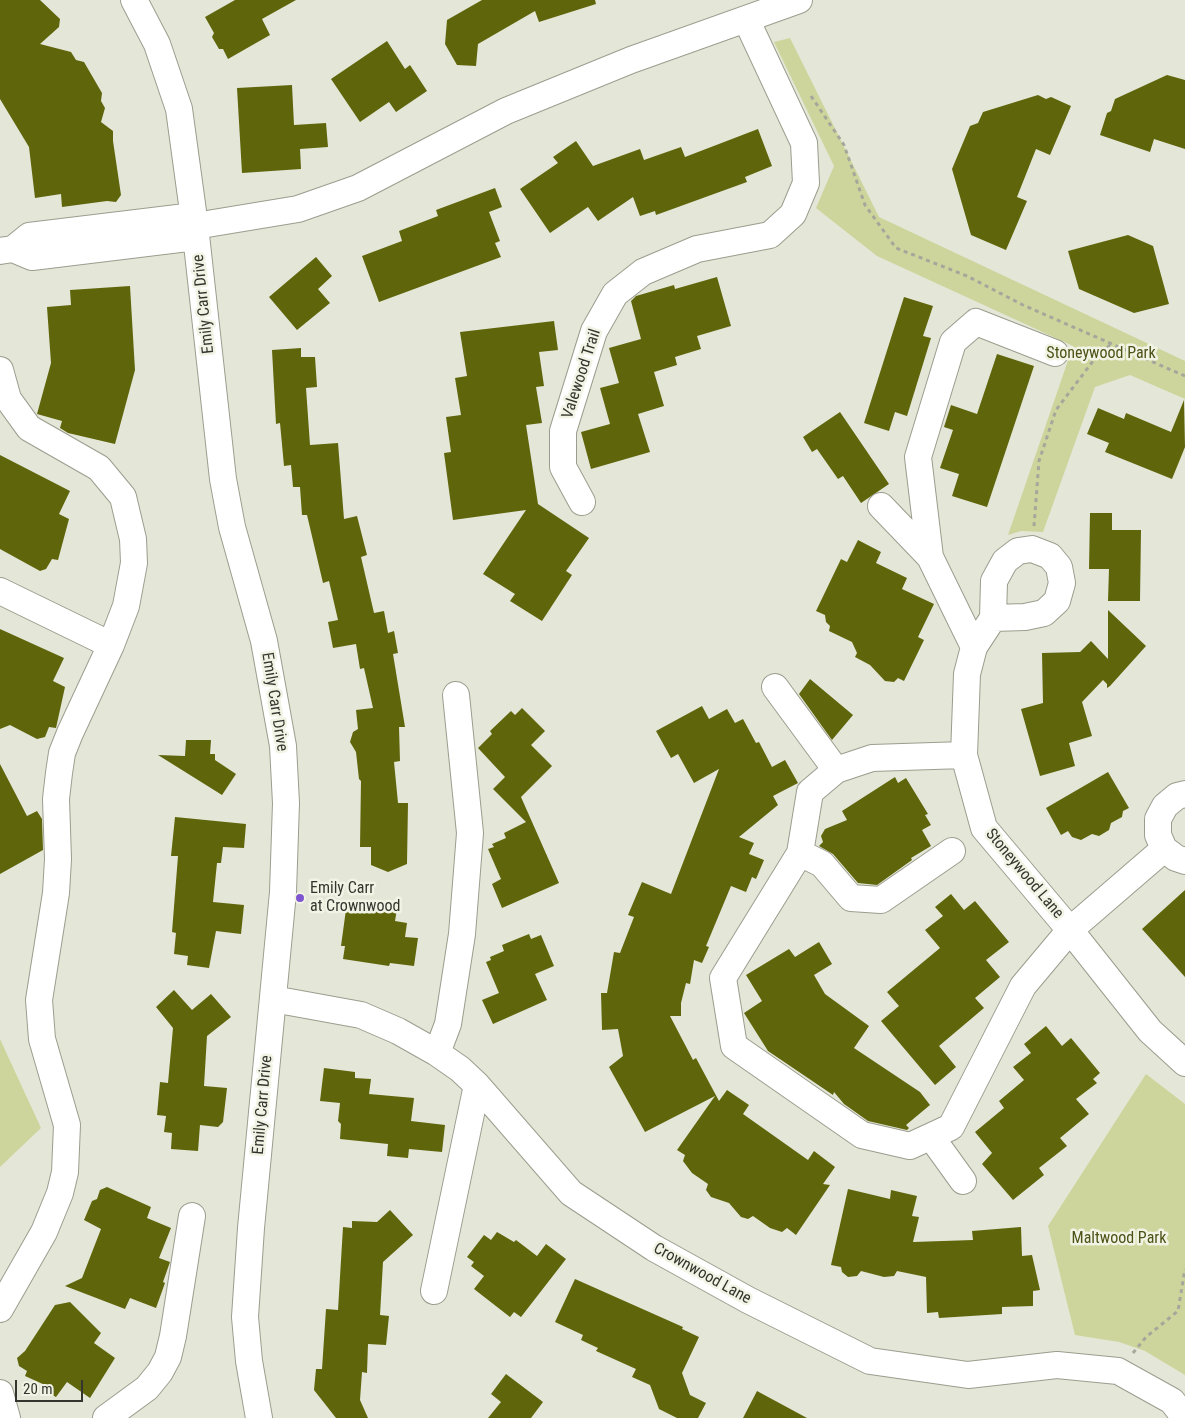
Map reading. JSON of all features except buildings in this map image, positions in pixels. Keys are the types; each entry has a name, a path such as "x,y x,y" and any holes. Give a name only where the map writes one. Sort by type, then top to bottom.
{"street":[{"name":"Emily Carr Drive","path":"135,0 157,44 179,109 195,226 224,478 232,527 264,642 282,746 286,847 246,1317 251,1416"},
{"path":"6,250 29,236 195,226 289,211 349,192 506,111 631,60 798,0"},
{"name":"Valewood Trail","path":"582,502 563,467 563,431 594,331 615,294 643,272 697,249 770,235 793,214 806,183 804,143 746,19"},
{"path":"930,557 918,457 953,342 976,322 1055,353"},
{"path":"0,370 8,399 29,428 99,468 123,497 133,539 134,563 126,606 112,645 62,753 56,799 58,859 56,893 39,1000 42,1039 67,1125 65,1172 60,1193 44,1232 0,1309"},
{"path":"881,506 930,557 974,647"},
{"path":"1032,549 1050,556 1059,567 1062,583 1057,601 1044,613 1025,617 993,618 994,581 1005,561 1018,551 1032,549"},
{"path":"0,591 112,645"},
{"name":"Stoneywood Lane","path":"993,618 974,647 967,674 964,754 984,828 1070,930 1150,1031 1185,1063"},
{"path":"775,687 836,770"},
{"path":"437,1053 448,1024 462,934 470,833 456,696"},
{"path":"964,754 872,758 836,770 810,792 800,853 723,978 734,1046 862,1135 910,1146 932,1138 951,1127 1023,986 1070,930 1174,855 1158,835 1158,819 1165,806 1177,796 1185,794"},
{"path":"800,853 822,864 851,898 881,900 952,851"},
{"name":"Crownwood Lane","path":"273,1000 361,1015 398,1031 437,1053 460,1069 477,1085 571,1193 654,1248 748,1300 870,1361 968,1375 1057,1365 1118,1371 1172,1400 1184,1418"},
{"path":"434,1291 477,1085"},
{"path":"932,1138 963,1181"},
{"path":"106,1418 147,1388 160,1372 168,1356 173,1336 192,1216"},
{"path":"0,1393 6,1418"}],"path":[{"path":"805,88 844,145 865,205 896,248 967,276 1023,305 1110,345 1185,376"},
{"path":"1032,549 1039,461 1056,410 1093,361 1110,345"},
{"path":"1118,1371 1146,1337 1178,1311 1185,1269"}],"green space":[{"name":"Stoneywood Park","path":"790,38 879,217 1185,361 1185,399 1130,375 1095,387 1043,532 1021,531 1008,535 1073,346 877,256 816,208 834,166 774,42"},
{"path":"0,1039 41,1128 0,1167"},
{"name":"Maltwood Park","path":"1146,1074 1185,1104 1185,1375 1145,1351 1119,1342 1075,1335 1048,1226"}],"place":[{"name":"Emily Carr at Crownwood","path":"300,898"}]}
